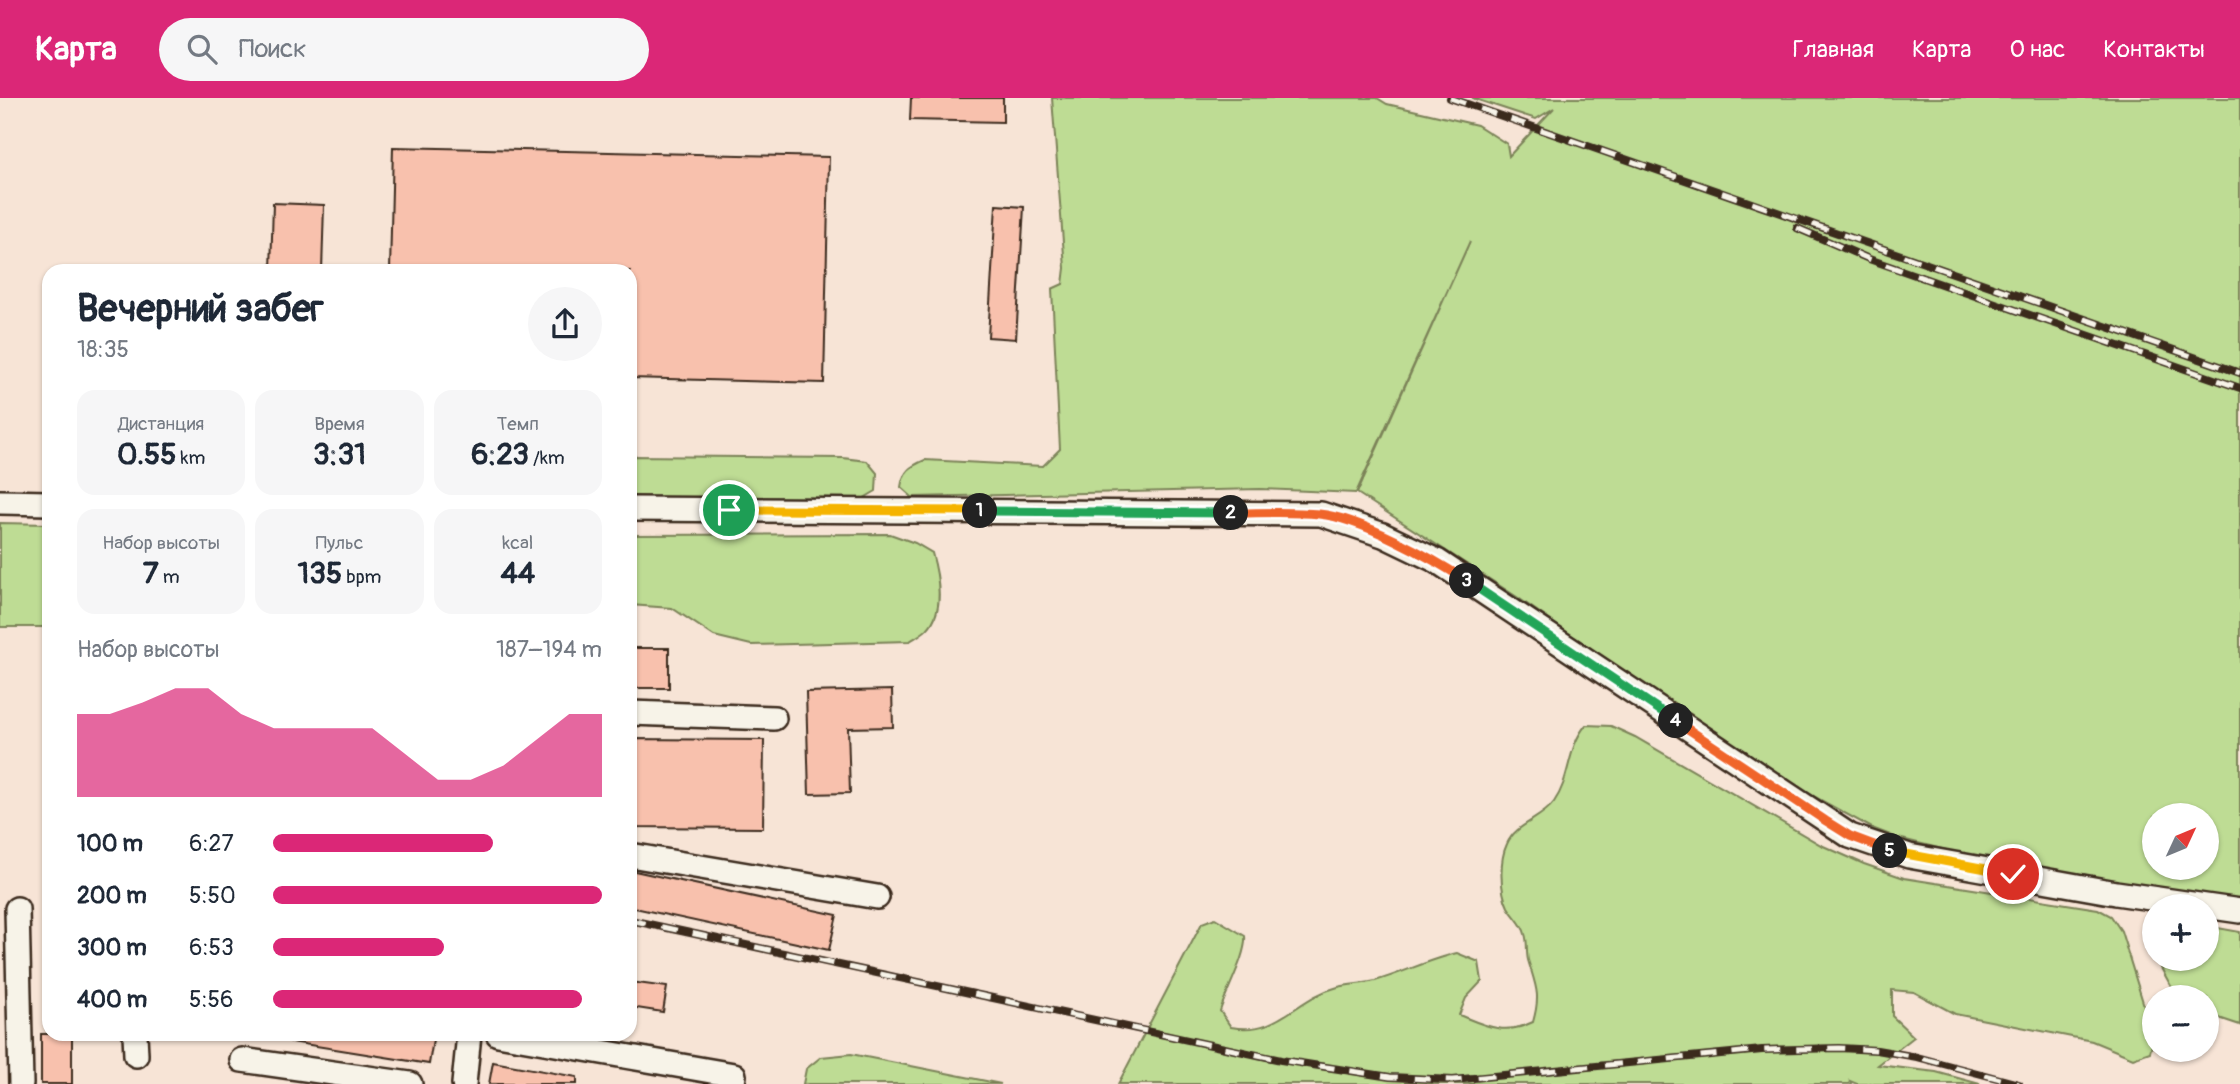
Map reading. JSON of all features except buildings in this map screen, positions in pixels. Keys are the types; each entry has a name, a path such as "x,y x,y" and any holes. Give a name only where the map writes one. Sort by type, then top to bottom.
{"street":[{"path":"0,502 42,503"},
{"path":"637,509 1321,514 1382,535 1437,561 1850,836 1909,856 2116,893 2240,911"},
{"path":"637,713 774,718"},
{"path":"637,856 877,897"},
{"path":"17,909 21,1084"},
{"path":"464,1084 468,1041"},
{"path":"540,1041 734,1075 733,1084"},
{"path":"242,1060 410,1084"}],"green space":[{"path":"1052,98 1377,98 1387,104 1477,125 1507,144 1509,156 1554,108 1536,119 1472,98 2240,98 2240,902 2219,899 2219,894 2190,894 2002,864 1898,838 1872,828 1753,763 1517,597 1357,493 1470,241 1356,493 1260,489 912,497 901,487 904,477 912,467 925,460 1043,466 1060,449 1052,289 1063,284 1065,268"},
{"path":"637,456 843,458 867,461 877,473 876,491 857,502 637,499"},
{"path":"0,523 42,524 42,627 0,627"},
{"path":"890,534 915,543 932,553 939,592 937,612 928,628 910,641 751,645 714,636 672,608 637,606 637,535"},
{"path":"1586,725 1611,726 1635,737 1821,845 1904,878 2098,909 2111,916 2121,931 2142,999 2142,1055 2133,1058 2092,1041 1955,1014 1914,992 1892,990 1892,1016 1914,1037 1878,1065 1936,1072 1980,1084 1857,1084 1850,1081 1851,1084 1118,1084 1202,923 1215,918 1245,936 1240,962 1220,1011 1231,1027 1262,1026 1323,992 1375,981 1457,953 1479,962 1482,981 1466,998 1459,1015 1487,1026 1504,1029 1533,1022 1537,1004 1536,991 1524,930 1508,907 1503,893 1503,859 1507,844 1516,831 1554,802 1564,783 1580,734"},
{"path":"2219,928 2240,932 2240,1025 2219,1018 2219,985 2170,985 2163,971 2219,971"},
{"path":"851,1054 1001,1084 803,1084 806,1069 821,1057"}],"railway":[{"path":"1450,98 2240,373"},
{"path":"1797,228 1869,259 2240,388"},
{"path":"637,922 1281,1060 1390,1077 1453,1080 1762,1050 1839,1048 1877,1050 1917,1057 2019,1084"}],"route":[{"path":"729,510 1321,514 1382,535 1437,561 1850,836 1884,850 1909,856 2013,874"}]}
